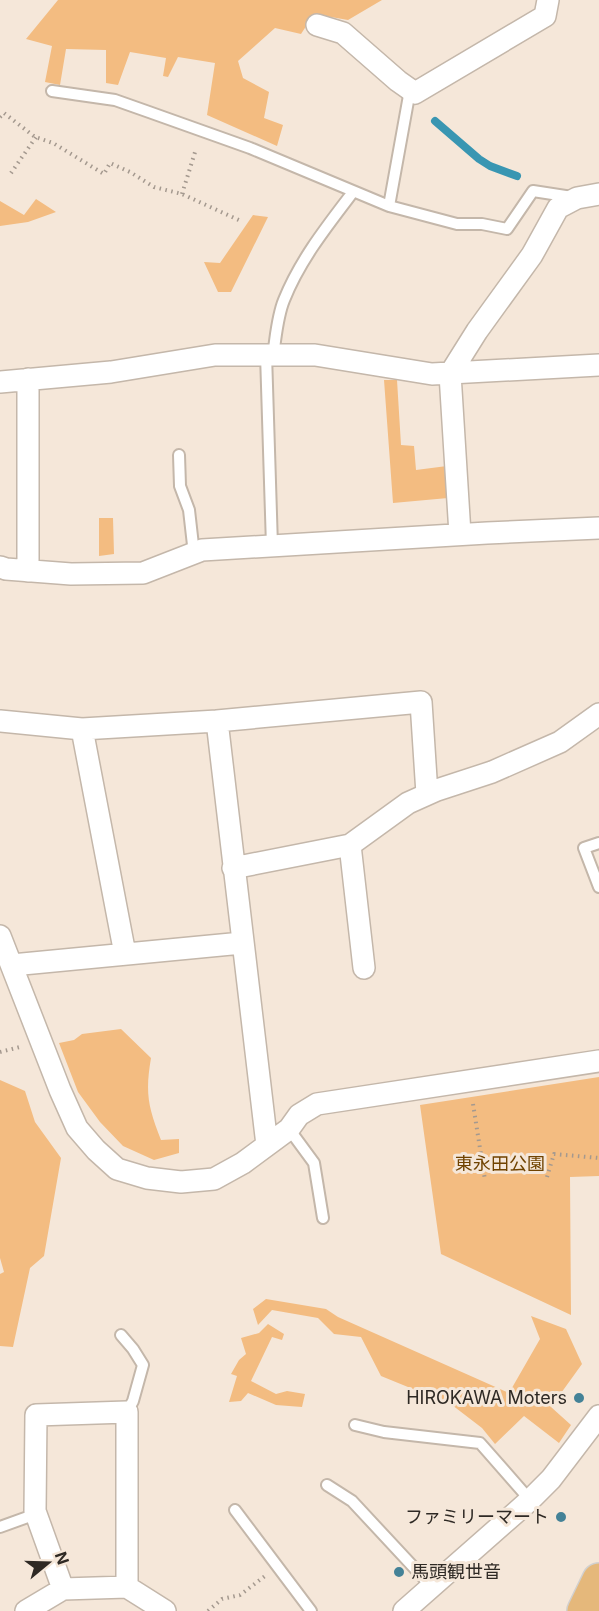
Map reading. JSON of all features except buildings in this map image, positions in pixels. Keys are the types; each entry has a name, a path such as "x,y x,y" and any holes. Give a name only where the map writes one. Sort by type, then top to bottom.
{"main road":[{"path":"584,1611 599,1580"}],"street":[{"path":"317,25 343,33 416,93 545,16 548,0"},
{"path":"460,534 450,374 477,331 532,255 558,208 577,198 599,194"},
{"path":"0,382 111,372 215,355 315,355 432,374 599,364"},
{"path":"28,379 28,571"},
{"path":"0,567 6,570 71,574 143,573 202,550 599,528"},
{"path":"0,721 82,729 217,721 421,702 428,794"},
{"path":"233,868 350,845 408,803 492,772 560,742 599,714"},
{"path":"217,721 267,1145"},
{"path":"82,729 125,954"},
{"path":"350,845 364,968"},
{"path":"0,936 77,1128 117,1169 147,1178 181,1182 214,1179 243,1163 289,1129 299,1114 317,1104 599,1060"},
{"path":"12,965 242,943"},
{"path":"63,1589 36,1514 36,1415 127,1412 127,1587"},
{"path":"404,1611 551,1479 599,1416"},
{"path":"26,1611 63,1589 127,1587 165,1611"}],"lane":[{"path":"389,206 410,90"},
{"path":"52,91 115,100 250,148 389,206 457,224 482,224 507,229 533,190 577,198"},
{"path":"272,546 270,355 283,302 292,282 315,243 353,192"},
{"path":"179,455 180,486 189,510 194,554"},
{"path":"599,843 584,848 599,887"},
{"path":"289,1129 314,1163 323,1218"},
{"path":"121,1335 134,1349 143,1365 133,1401 127,1412"},
{"path":"355,1425 384,1432 480,1443 530,1500"},
{"path":"327,1485 352,1501 432,1587"},
{"path":"234,1510 311,1611"},
{"path":"0,1527 36,1514"}],"path":[{"path":"0,117 4,113 36,137 53,143 104,174 110,163 154,187 182,194 241,221"},
{"path":"182,194 201,130"},
{"path":"11,173 36,137"},
{"path":"469,1080 485,1180"},
{"path":"547,1177 554,1154 599,1158"},
{"path":"208,1611 222,1599 240,1595 277,1567"}],"green space":[{"path":"58,0 382,0 348,20 314,14 301,34 275,28 238,61 243,78 269,92 264,118 283,125 277,146 207,115 215,63 178,57 168,77 163,76 166,58 130,52 118,85 106,83 106,50 66,49 60,85 45,82 52,46 26,39"},
{"path":"36,199 56,212 28,222 0,226 0,201 24,215"},
{"path":"253,215 268,217 231,292 218,292 204,262 220,263"},
{"path":"384,380 397,380 401,445 414,446 416,470 447,466 448,498 393,503"},
{"path":"99,518 113,518 114,554 99,556"},
{"path":"121,1029 151,1058 148,1091 153,1118 161,1140 179,1139 179,1153 154,1160 123,1146 100,1122 78,1092 59,1043 74,1040 82,1034"},
{"name":"東永田公園","path":"599,1077 599,1176 570,1177 571,1315 441,1254 420,1105"},
{"path":"0,1080 25,1091 35,1122 61,1158 44,1256 30,1268 13,1347 0,1346 0,1274 4,1272 0,1258"},
{"path":"266,1299 326,1309 338,1317 509,1393 540,1339 531,1316 566,1329 582,1364 551,1407 571,1425 559,1443 524,1416 495,1444 482,1428 452,1405 381,1376 361,1337 334,1334 318,1318 272,1310 258,1325 253,1309"},
{"path":"268,1324 284,1334 282,1340 272,1337 251,1381 276,1394 287,1391 305,1394 302,1407 276,1405 248,1393 241,1401 229,1402 237,1376 231,1374 239,1360 246,1354 241,1338 259,1333"}],"waterway":[{"path":"435,121 479,159 490,166 517,176"}],"place":[{"name":"HIROKAWA Moters","path":"579,1398"},
{"name":"ファミリーマート","path":"561,1517"},
{"name":"馬頭観世音","path":"399,1572"}]}
